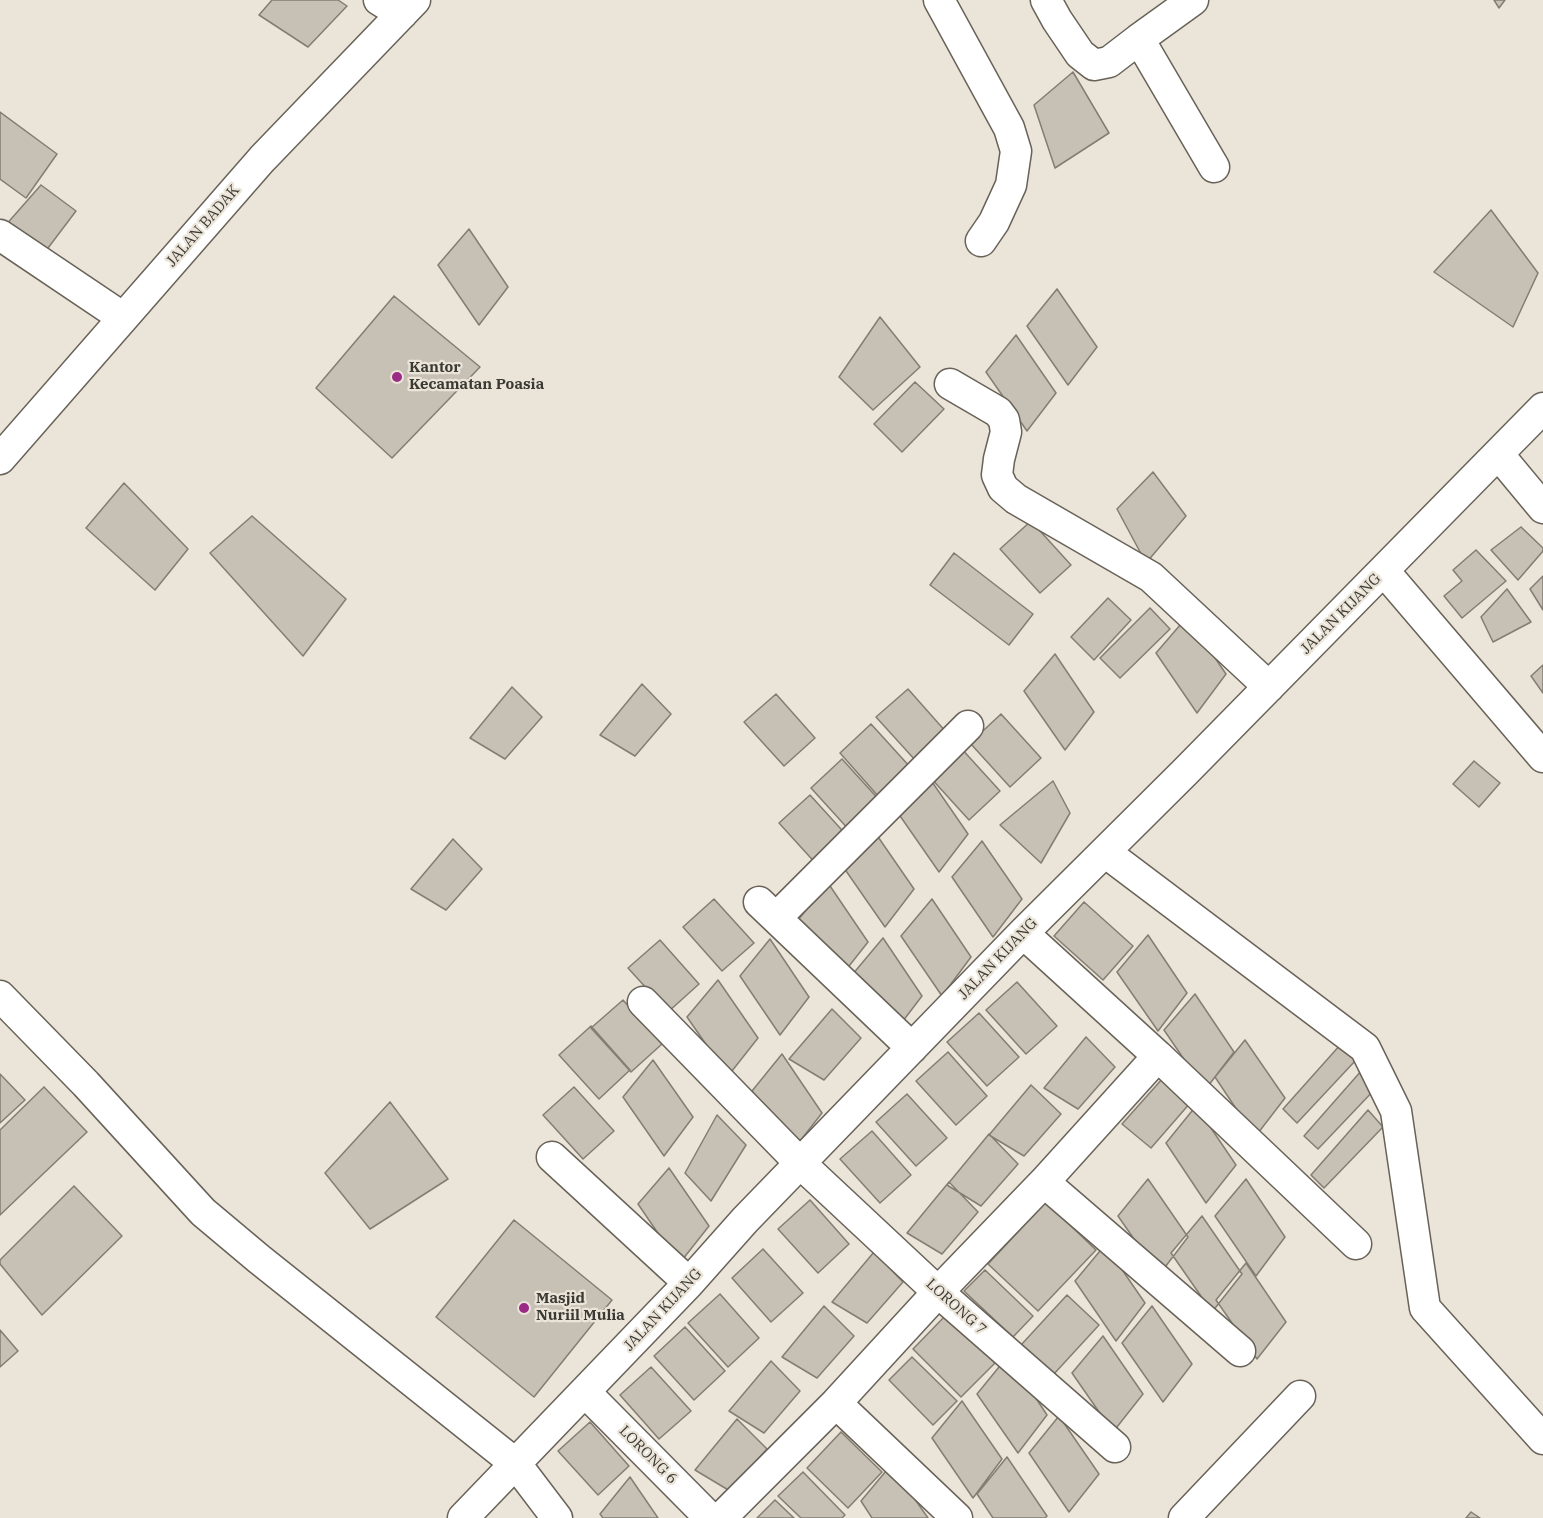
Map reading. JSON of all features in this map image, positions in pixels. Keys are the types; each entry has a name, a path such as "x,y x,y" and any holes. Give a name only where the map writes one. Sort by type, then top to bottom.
{"street":[{"path":"939,0 1009,128 1016,151 1011,185 994,222 981,242"},
{"path":"1046,0 1080,54 1094,65 1109,62 1193,0"},
{"name":"JALAN BADAK","path":"3,450 399,4"},
{"path":"1139,39 1214,167"},
{"path":"0,235 122,317"},
{"path":"950,384 998,412 1004,420 1006,432 997,475 1003,488 1016,499 1151,577 1269,687"},
{"name":"JALAN KIJANG","path":"463,1518 689,1283 745,1220 1023,933 1499,455 1543,408"},
{"path":"1499,455 1543,508"},
{"path":"1384,571 1543,757"},
{"path":"912,1048 768,910 968,726"},
{"path":"1105,852 1365,1048 1396,1111 1425,1308 1543,1439"},
{"path":"1023,933 1158,1056 1356,1244"},
{"name":"LORONG 7","path":"643,1002 800,1163 938,1292 1115,1447"},
{"path":"4,1008 86,1084 203,1212 516,1464 557,1518"},
{"path":"721,1518 836,1403 1044,1182 1158,1056"},
{"path":"552,1157 689,1283"},
{"path":"1044,1182 1240,1350"},
{"name":"LORONG 6","path":"585,1392 710,1518"},
{"path":"1184,1518 1300,1396"},
{"path":"836,1403 957,1518"}],"building":[{"path":"272,0 338,0 347,6 308,47 259,15"},
{"path":"1494,0 1505,0 1499,8"},
{"path":"1073,72 1109,133 1055,168 1034,105"},
{"path":"0,112 57,154 26,198 0,179"},
{"path":"41,185 76,211 45,252 4,227"},
{"path":"1491,210 1538,273 1513,327 1434,272"},
{"path":"469,229 508,287 479,325 438,265"},
{"path":"1057,289 1097,347 1068,385 1027,326"},
{"name":"Kantor Kecamatan Poasia","path":"394,296 480,367 392,458 316,388"},
{"path":"880,317 920,367 873,410 839,377"},
{"path":"1016,335 1056,393 1027,431 986,372"},
{"path":"915,382 944,409 902,452 874,424"},
{"path":"1153,472 1186,516 1146,563 1117,509"},
{"path":"124,483 188,549 155,590 86,528"},
{"path":"252,516 346,599 303,656 210,553"},
{"path":"1031,521 1071,565 1040,593 1000,549"},
{"path":"1521,527 1543,548 1543,551 1518,580 1491,550"},
{"path":"1476,550 1506,581 1462,618 1444,596 1462,581 1453,570"},
{"path":"954,553 1033,614 1009,645 930,585"},
{"path":"1543,576 1543,610 1530,589"},
{"path":"1507,589 1531,622 1493,642 1481,617"},
{"path":"1108,598 1131,620 1094,660 1071,637"},
{"path":"1150,608 1170,629 1120,678 1100,658"},
{"path":"1187,617 1226,674 1197,713 1156,653"},
{"path":"1055,654 1094,712 1065,750 1024,691"},
{"path":"1543,665 1543,693 1531,676"},
{"path":"642,684 671,714 635,756 600,735"},
{"path":"512,687 542,717 505,759 470,738"},
{"path":"908,689 947,733 916,761 876,717"},
{"path":"776,694 815,738 784,766 744,722"},
{"path":"1001,714 1041,758 1010,787 970,743"},
{"path":"871,724 911,768 879,797 840,753"},
{"path":"960,747 1000,791 969,820 929,776"},
{"path":"842,759 882,803 851,832 811,788"},
{"path":"1474,761 1500,783 1479,807 1453,784"},
{"path":"928,776 968,834 939,872 898,813"},
{"path":"1053,781 1070,813 1041,863 1000,825"},
{"path":"810,795 850,839 819,867 779,823"},
{"path":"874,831 914,889 885,927 844,868"},
{"path":"453,839 482,869 446,910 411,889"},
{"path":"982,841 1022,899 993,937 952,877"},
{"path":"828,883 868,942 838,980 798,920"},
{"path":"714,899 754,943 722,971 683,927"},
{"path":"932,899 971,957 942,996 901,936"},
{"path":"1084,902 1133,946 1103,980 1054,936"},
{"path":"1148,935 1187,993 1158,1031 1117,972"},
{"path":"883,938 922,996 893,1034 852,975"},
{"path":"770,939 809,997 780,1035 740,976"},
{"path":"660,940 699,984 668,1012 628,968"},
{"path":"718,980 758,1038 728,1076 687,1017"},
{"path":"1017,982 1057,1026 1026,1054 986,1010"},
{"path":"1195,994 1234,1052 1205,1090 1164,1030"},
{"path":"623,1000 662,1044 631,1072 591,1028"},
{"path":"832,1009 861,1038 824,1080 789,1059"},
{"path":"979,1013 1019,1057 987,1086 947,1042"},
{"path":"591,1026 630,1070 599,1099 559,1055"},
{"path":"1086,1037 1115,1067 1078,1109 1044,1088"},
{"path":"1245,1040 1285,1098 1255,1137 1215,1077"},
{"path":"1341,1044 1356,1060 1297,1123 1283,1109"},
{"path":"948,1052 987,1096 956,1125 916,1081"},
{"path":"782,1054 822,1113 793,1150 752,1091"},
{"path":"653,1060 693,1117 664,1156 623,1097"},
{"path":"1362,1070 1377,1087 1318,1149 1304,1136"},
{"path":"0,1074 25,1100 0,1123"},
{"path":"1163,1078 1191,1102 1151,1148 1122,1124"},
{"path":"1031,1085 1061,1114 1024,1156 989,1135"},
{"path":"44,1087 87,1132 0,1215 0,1130"},
{"path":"574,1087 614,1131 583,1159 543,1115"},
{"path":"907,1094 947,1138 916,1166 876,1122"},
{"path":"390,1102 448,1179 370,1229 325,1173"},
{"path":"1196,1106 1236,1165 1206,1203 1166,1143"},
{"path":"1368,1110 1383,1127 1324,1188 1311,1175"},
{"path":"717,1115 746,1145 711,1201 685,1173"},
{"path":"872,1131 911,1175 880,1203 840,1159"},
{"path":"989,1134 1018,1164 981,1206 947,1185"},
{"path":"669,1168 709,1226 679,1264 638,1204"},
{"path":"1148,1179 1188,1237 1159,1275 1118,1216"},
{"path":"1246,1179 1285,1237 1256,1276 1215,1216"},
{"path":"949,1182 978,1212 942,1254 907,1233"},
{"path":"74,1186 122,1236 42,1315 0,1264 0,1260"},
{"path":"810,1200 849,1244 818,1273 778,1229"},
{"path":"1046,1202 1096,1250 1038,1311 988,1264"},
{"path":"1202,1216 1242,1274 1212,1312 1171,1253"},
{"name":"Masjid Nuriil Mulia","path":"514,1220 612,1300 534,1397 436,1317"},
{"path":"1105,1245 1145,1303 1116,1341 1075,1281"},
{"path":"763,1249 803,1293 771,1322 732,1278"},
{"path":"874,1252 903,1282 867,1323 832,1302"},
{"path":"1246,1263 1286,1322 1257,1359 1216,1300"},
{"path":"985,1270 1033,1316 1013,1337 964,1291"},
{"path":"720,1294 759,1338 728,1367 688,1323"},
{"path":"1067,1295 1099,1325 1053,1375 1021,1345"},
{"path":"824,1306 854,1336 817,1378 782,1357"},
{"path":"1152,1306 1192,1364 1163,1402 1122,1343"},
{"path":"947,1314 995,1363 961,1397 913,1349"},
{"path":"685,1327 725,1371 694,1400 654,1356"},
{"path":"0,1330 18,1351 0,1367"},
{"path":"1103,1336 1143,1394 1113,1432 1072,1373"},
{"path":"1008,1356 1047,1415 1018,1453 977,1394"},
{"path":"912,1357 957,1401 933,1425 889,1380"},
{"path":"771,1361 800,1391 764,1433 729,1411"},
{"path":"651,1367 691,1411 659,1439 620,1395"},
{"path":"962,1401 1002,1459 973,1498 932,1438"},
{"path":"1059,1416 1099,1474 1069,1512 1029,1453"},
{"path":"737,1419 767,1449 730,1491 695,1470"},
{"path":"590,1422 629,1466 598,1495 558,1451"},
{"path":"841,1432 882,1472 848,1508 807,1468"},
{"path":"1007,1457 1047,1516 1045,1518 993,1518 977,1494"},
{"path":"891,1465 928,1518 872,1518 861,1501"},
{"path":"803,1472 845,1515 842,1518 801,1518 778,1496"},
{"path":"630,1477 658,1518 603,1518 600,1514"},
{"path":"775,1500 794,1518 757,1518"},
{"path":"1471,1512 1480,1518 1466,1518"}],"place":[{"name":"Kantor Kecamatan Poasia","path":"397,377"},
{"name":"Masjid Nuriil Mulia","path":"524,1308"}]}
